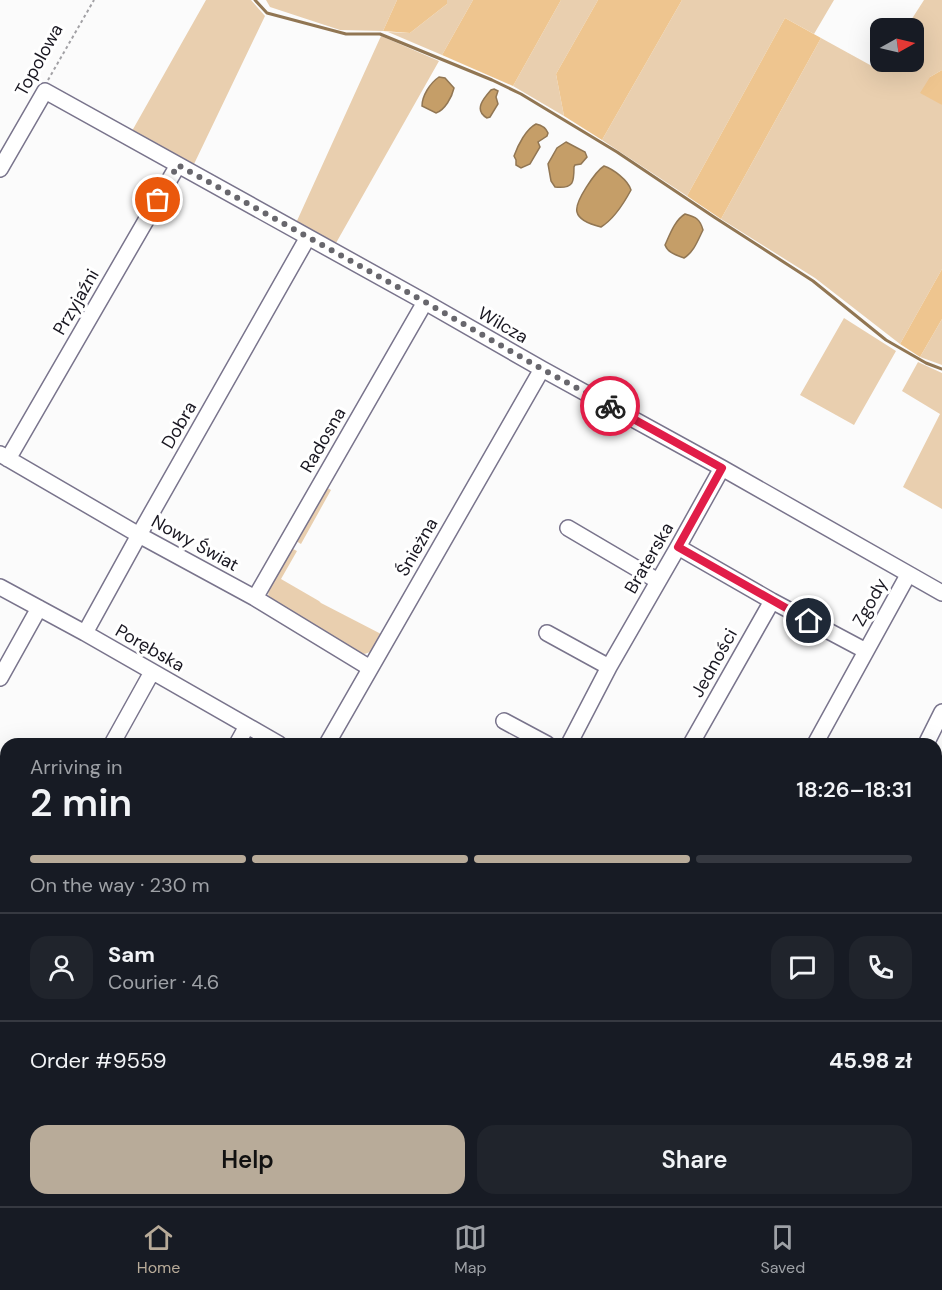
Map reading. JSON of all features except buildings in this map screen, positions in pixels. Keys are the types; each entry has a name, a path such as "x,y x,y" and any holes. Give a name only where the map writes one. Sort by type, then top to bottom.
{"street":[{"name":"Wilcza","path":"45,91 942,593"},
{"name":"Topolowa","path":"0,169 45,91"},
{"name":"Przyjaźni","path":"4,456 178,165"},
{"name":"Dobra","path":"85,633 308,237"},
{"name":"Radosna","path":"255,598 425,302"},
{"name":"Śnieżna","path":"330,738 542,369"},
{"name":"Nowy Świat","path":"4,456 139,535 255,598 370,668"},
{"name":"Braterska","path":"572,738 609,667 722,468"},
{"path":"568,528 658,581"},
{"path":"678,547 866,651"},
{"name":"Zgody","path":"818,738 908,574"},
{"name":"Porębska","path":"0,587 268,738"},
{"name":"Jedności","path":"694,738 772,601"},
{"path":"0,678 39,608"},
{"path":"547,633 609,667"},
{"path":"115,738 152,672"},
{"path":"929,738 942,712"},
{"path":"504,721 536,738"},
{"path":"240,738 247,726"}],"path":[{"name":"Topolowa","path":"45,91 46,84 94,0"}],"shaded area":[{"path":"206,0 251,0 265,16 194,164 132,131"},
{"path":"266,0 397,0 383,31 340,30 270,7"},
{"path":"397,0 447,0 447,4 410,33 383,31"},
{"path":"447,0 473,0 442,55 388,32 410,33 447,4"},
{"path":"473,0 561,0 513,86 442,55"},
{"path":"561,0 598,0 556,74 564,116 513,86"},
{"path":"598,0 682,0 602,140 564,116 556,74"},
{"path":"682,0 834,0 814,34 785,18 687,196 602,140"},
{"path":"924,0 942,0 942,70 930,77 942,105 942,269 900,344 815,278 721,219 821,38 870,65 870,72 924,72 924,18 912,18"},
{"path":"785,18 821,38 721,219 687,196"},
{"path":"381,36 439,61 336,243 296,223"},
{"path":"942,70 942,105 920,93 930,77"},
{"path":"439,77 445,78 454,88 448,103 436,113 422,106 427,90"},
{"path":"494,89 498,91 496,97 498,104 487,118 480,108 488,93"},
{"path":"536,124 546,130 547,136 538,142 540,147 530,164 521,168 516,165 514,156 526,133"},
{"path":"566,142 585,152 587,157 581,164 575,165 573,180 569,186 555,187 551,181 548,164 557,148"},
{"path":"604,166 620,175 631,190 614,215 601,227 580,218 577,207 586,187"},
{"path":"685,214 697,219 703,230 693,249 684,258 670,252 665,245 676,224"},
{"path":"942,269 942,319 920,357 900,344"},
{"path":"844,318 896,351 854,425 800,395"},
{"path":"942,319 942,365 920,357"},
{"path":"918,362 942,373 942,509 903,487 940,414 902,391"},
{"path":"326,487 331,490 301,544 296,541"},
{"path":"291,548 297,551 281,579 383,635 371,651 359,654 272,603 268,597 269,588"}],"waterway":[{"path":"255,0 267,13 346,34 380,34 521,94 617,152 813,281 886,340 926,363 942,369"}],"way so far":[{"path":"158,200 178,165 610,406"}],"route":[{"path":"610,406 722,468 678,547 809,621"}]}
